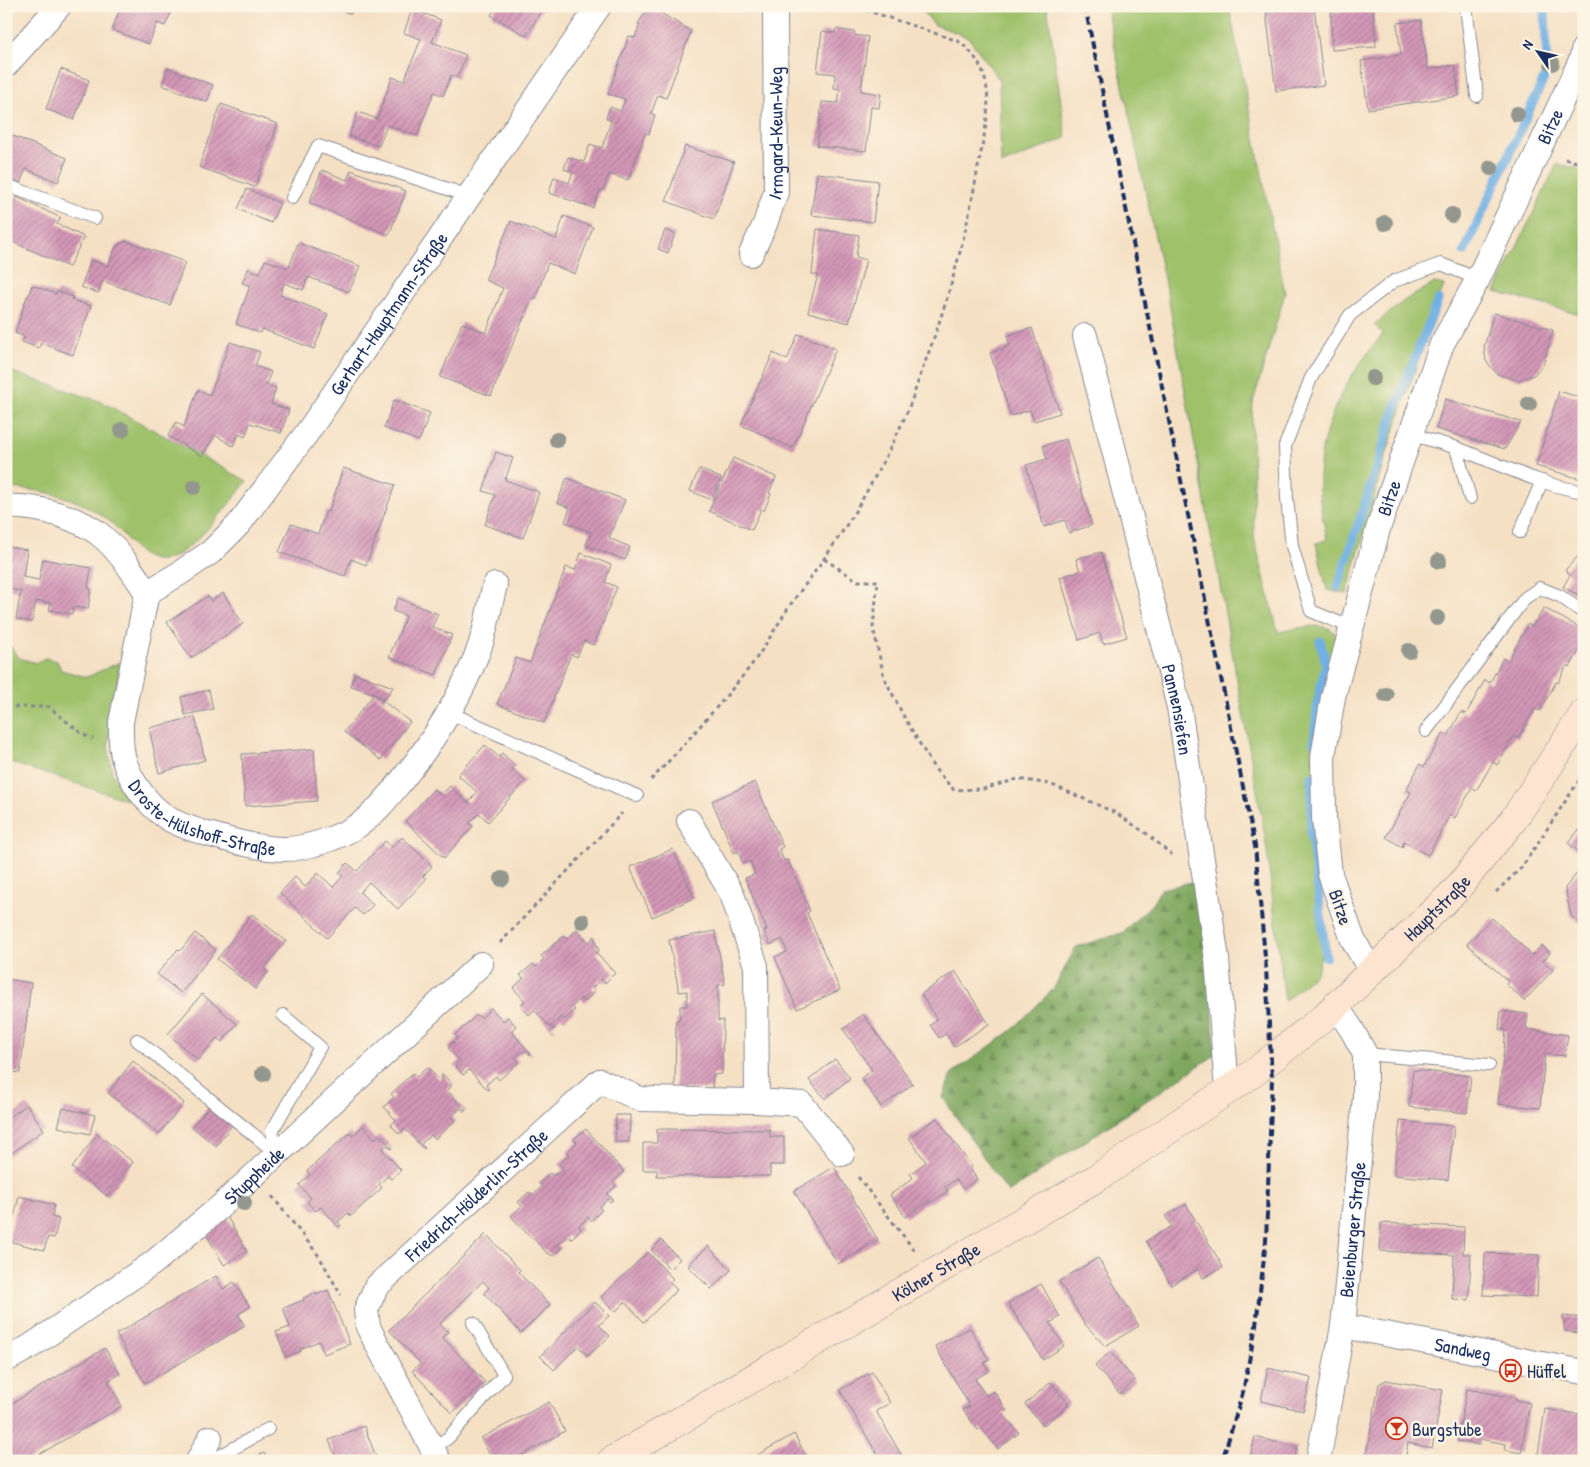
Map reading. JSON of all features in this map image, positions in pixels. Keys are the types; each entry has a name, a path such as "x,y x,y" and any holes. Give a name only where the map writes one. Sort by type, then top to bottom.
{"main road":[{"name":"Hauptstraße","path":"1255,1072 1336,1006 1456,890 1514,819 1584,713"},
{"name":"Kölner Straße","path":"611,1461 1100,1176 1255,1072"}],"street":[{"path":"6,65 59,6"},
{"name":"Gerhart-Hauptmann-Straße","path":"148,593 180,574 211,552 239,524 309,430 599,6"},
{"name":"Irmgard-Keun-Weg","path":"751,254 765,224 776,192 775,6"},
{"name":"Bitze","path":"1372,972 1353,940 1330,874 1324,818 1323,757 1333,698 1350,627 1378,529 1442,344 1478,279 1581,60 1584,48"},
{"name":"Pannensiefen","path":"1084,336 1179,706 1217,959 1227,1091"},
{"path":"6,507 39,509 77,521 104,537 148,593"},
{"name":"Droste-Hülshoff-Straße","path":"148,593 121,722 122,748 125,763 135,784 166,818 233,842 283,849 310,845 336,837 359,825 380,808 421,755 450,713 478,653 495,585"},
{"path":"689,822 732,894 756,966 757,1101"},
{"name":"Stuppheide","path":"6,1360 31,1346 152,1263 220,1207 480,964"},
{"name":"Beienburger Straße","path":"1318,1461 1343,1326 1365,1097 1365,1054 1336,1006"},
{"name":"Friedrich-Hölderlin-Straße","path":"366,1310 376,1287 600,1081 640,1099 757,1101 802,1104 842,1154"},
{"path":"366,1310 368,1327 436,1454"},
{"name":"Sandweg","path":"1343,1326 1584,1372"},
{"path":"198,1461 210,1449"}],"lane":[{"path":"1466,6 1476,96"},
{"path":"292,198 318,146 469,196"},
{"path":"6,185 95,218"},
{"path":"1350,627 1311,611 1292,546 1287,498 1285,446 1311,378 1350,315 1394,281 1441,264 1478,279"},
{"path":"1410,434 1456,448 1542,481 1570,490 1584,492"},
{"path":"1456,448 1470,498"},
{"path":"1520,532 1542,481"},
{"path":"1426,731 1525,598 1540,588 1560,596 1584,612"},
{"path":"450,713 637,796"},
{"path":"276,1153 272,1131 320,1047 283,1015"},
{"path":"138,1040 276,1153"},
{"path":"1365,1054 1489,1065"},
{"path":"436,1454 504,1375 474,1323"},
{"path":"210,1449 268,1429"}],"path":[{"path":"480,964 637,796 748,670 794,600 824,559 873,481 905,416 933,342 955,272 971,209 987,119 988,98 986,79 979,61 970,49 958,41 854,6"},
{"path":"824,559 858,581 878,581 873,627 884,677 934,768 954,790 983,789 1018,779 1050,784 1116,813 1147,834 1204,880"},
{"path":"6,707 49,707 82,734 108,745 122,748"},
{"path":"842,1154 906,1241 933,1273"},
{"path":"255,1174 319,1256 345,1302 366,1310"}],"green space":[{"path":"918,6 1047,6 1066,138 1001,165 999,79 968,37 935,25"},
{"path":"1106,6 1229,6 1285,293 1253,402 1254,538 1278,632 1302,627 1320,626 1334,632 1337,638 1325,680 1314,741 1313,832 1324,913 1317,914 1322,951 1317,972 1285,1001 1265,836 1170,307"},
{"path":"1557,164 1584,170 1584,315 1495,292"},
{"path":"1435,283 1444,285 1384,461 1347,594 1327,590 1316,543 1327,540 1319,487 1320,465 1323,444 1336,404 1357,368 1383,334 1374,325 1405,300"},
{"path":"6,370 102,402 247,481 211,525 189,547 168,559 151,559 144,556 107,519 81,504 50,493 6,488"},
{"path":"8,643 19,658 36,663 45,658 57,661 61,670 87,677 120,662 108,745 112,773 127,800 6,761 6,645"},
{"path":"1196,881 1210,959 1215,1055 1008,1193 943,1098 951,1074 1011,1031 1054,988 1076,947 1122,933 1152,904 1161,889"}],"building":[{"path":"121,6 157,6 171,13 165,26 157,23 149,44 112,30"},
{"path":"328,6 354,6 351,14"},
{"path":"497,6 544,6 526,36 491,15"},
{"path":"649,6 691,31 666,98 658,95 651,114 655,115 649,134 645,133 628,180 609,174 603,191 600,190 593,208 549,193 554,177 569,183 573,172 564,169 568,157 584,162 590,144 602,148 611,121 606,118 610,107 621,111 625,99 608,94 629,36 635,38 640,24 638,24"},
{"path":"1314,6 1324,85 1276,91 1266,12"},
{"path":"1344,6 1373,6 1376,47 1332,50 1331,12 1344,11"},
{"path":"412,9 441,20 432,42 466,55 457,78 451,75 443,96 434,92 417,136 387,125 379,146 349,136 358,112 377,119 392,77 404,81 421,39 404,33"},
{"path":"1421,20 1428,69 1455,65 1459,96 1368,109 1361,61 1401,55 1397,23"},
{"path":"836,29 855,32 854,35 868,37 861,91 881,94 879,108 871,107 866,151 817,146 822,102 838,103 840,89 834,88 835,74 817,72 822,31 835,33"},
{"path":"168,68 213,85 207,102 162,85"},
{"path":"61,69 89,80 74,120 46,109"},
{"path":"221,104 278,124 255,187 199,167"},
{"path":"6,133 67,158 58,182 26,169 20,183 6,178"},
{"path":"685,146 734,162 714,219 666,201"},
{"path":"322,170 347,180 351,170 406,191 389,235 309,203"},
{"path":"817,173 878,181 873,222 811,215"},
{"path":"247,189 280,203 271,223 238,209"},
{"path":"17,197 61,218 57,224 84,237 69,267 6,239 6,210 10,212"},
{"path":"564,216 593,227 575,274 548,263 535,299 532,298 491,396 440,377 462,323 486,333 503,288 485,280 511,221 556,239"},
{"path":"817,229 859,235 856,257 866,260 849,323 808,312 818,275 812,274"},
{"path":"665,230 675,234 668,253 658,249"},
{"path":"126,241 185,262 170,305 103,281 98,293 81,287 91,260 108,266 116,246"},
{"path":"298,243 360,266 349,292 308,277 303,290 284,283 280,295 328,314 314,349 262,329 260,333 236,324 250,286 242,283 248,269 260,273 265,260 289,268"},
{"path":"32,285 56,294 57,291 73,297 72,300 91,306 73,355 41,343 39,348 22,342 25,337 15,333"},
{"path":"1494,313 1553,330 1543,365 1534,375 1518,380 1497,374 1486,361 1484,347"},
{"path":"1032,328 1060,413 1034,421 1030,410 1011,416 990,353 1010,346 1007,336"},
{"path":"798,334 836,349 793,448 741,425 773,353 787,360"},
{"path":"230,342 260,352 255,366 271,372 266,385 276,388 271,404 289,410 281,433 250,423 245,437 239,434 233,446 215,435 202,456 168,436 176,422 184,427 198,390 210,395"},
{"path":"1559,391 1584,399 1584,472 1581,479 1536,466"},
{"path":"1445,399 1521,422 1505,449 1436,429"},
{"path":"394,400 430,413 419,441 384,428"},
{"path":"1066,439 1092,525 1069,533 1065,520 1044,527 1026,465 1047,459 1043,446"},
{"path":"496,452 513,458 505,480 539,492 523,538 485,525 495,495 483,491"},
{"path":"733,458 776,477 764,511 761,509 752,530 709,511"},
{"path":"343,468 395,485 366,565 351,559 345,576 279,552 291,524 318,534 326,511 329,512"},
{"path":"699,469 721,478 712,500 690,491"},
{"path":"567,478 625,500 609,538 630,547 625,560 586,545 591,532 565,522 570,508 557,503"},
{"path":"6,546 27,550 23,577 39,580 43,559 91,568 88,588 91,589 88,609 73,607 72,614 49,610 51,603 36,601 32,622 16,619 21,591 7,589 9,580 6,579"},
{"path":"1584,550 1584,598 1563,587 1570,575 1565,570"},
{"path":"1101,552 1127,637 1103,644 1100,633 1079,640 1060,577 1080,571 1076,559"},
{"path":"581,553 611,565 605,582 617,587 594,645 584,641 577,657 571,654 544,723 497,704 516,658 530,663 566,567 575,570"},
{"path":"223,593 243,624 191,658 167,622 208,596 211,601"},
{"path":"398,598 438,614 432,627 452,635 436,675 389,657 406,616 393,611"},
{"path":"1544,608 1584,630 1584,642 1570,667 1567,665 1558,683 1556,682 1540,711 1535,709 1518,738 1514,736 1497,765 1493,762 1476,791 1472,788 1455,818 1450,815 1428,855 1404,842 1402,847 1386,837 1411,792 1406,790 1420,764 1424,767 1443,733 1448,736 1461,712 1466,714 1485,680 1490,683 1503,658 1508,661 1528,624 1533,627"},
{"path":"354,673 393,687 384,700 376,694 351,686"},
{"path":"209,690 213,709 185,715 181,697"},
{"path":"374,694 410,722 381,760 344,732"},
{"path":"195,717 205,760 159,773 149,728"},
{"path":"485,745 499,757 502,753 515,765 512,769 525,781 488,822 479,813 469,823 473,826 444,858 405,821 434,789 441,795 450,786 468,803 477,792 458,775"},
{"path":"314,749 317,801 245,806 242,754"},
{"path":"755,782 783,847 779,849 784,861 788,860 810,911 807,913 840,990 797,1009 775,957 787,952 782,939 770,945 764,931 767,930 745,878 755,874 750,861 743,864 738,851 734,853 712,801"},
{"path":"1584,824 1584,856 1568,843"},
{"path":"402,837 432,866 423,876 426,879 398,909 369,882 360,892 373,905 363,915 355,908 327,938 280,893 295,877 305,887 318,873 333,887 343,876 339,873 347,863 357,871 385,841 392,847"},
{"path":"673,849 694,898 652,917 630,867"},
{"path":"1584,865 1584,926 1571,916 1565,888"},
{"path":"252,914 286,941 264,968 268,972 255,989 217,959"},
{"path":"1492,918 1532,955 1542,945 1550,953 1543,961 1553,970 1524,1001 1506,984 1508,981 1467,944"},
{"path":"577,929 589,943 594,936 599,951 596,953 615,973 605,983 601,979 592,988 595,991 585,1002 581,998 572,1007 575,1010 564,1020 561,1017 551,1026 555,1029 553,1030 534,1010 529,1015 520,1005 525,1001 513,988 524,978 520,975 533,964 536,967 544,959 541,956 564,936 567,939"},
{"path":"715,931 725,984 718,985 718,1021 723,1020 722,1074 713,1075 712,1089 675,1089 676,1020 680,1020 680,1006 687,1006 687,991 679,992 669,940"},
{"path":"195,933 216,950 181,993 157,974 178,949 180,951"},
{"path":"955,971 989,1024 954,1047 946,1034 939,1038 930,1025 937,1020 921,994"},
{"path":"6,979 31,983 20,1073 6,1071"},
{"path":"202,994 237,1024 222,1042 217,1038 198,1060 168,1034"},
{"path":"491,1008 503,1021 508,1017 516,1026 511,1031 531,1054 525,1050 515,1058 519,1062 499,1080 496,1076 486,1085 488,1090 469,1070 463,1075 455,1066 460,1061 448,1048 458,1038 455,1035 477,1015 481,1018"},
{"path":"1501,1011 1528,1014 1526,1029 1568,1035 1565,1056 1545,1054 1540,1108 1498,1104 1506,1030 1499,1029"},
{"path":"863,1014 913,1084 881,1107 861,1078 872,1070 843,1029"},
{"path":"835,1059 850,1078 825,1099 809,1080"},
{"path":"133,1061 184,1103 159,1134 108,1093"},
{"path":"427,1067 440,1080 443,1074 452,1085 447,1090 466,1111 464,1112 461,1108 451,1117 455,1121 435,1139 431,1135 421,1144 424,1149 405,1129 399,1134 391,1125 396,1120 384,1107 394,1097 391,1094 413,1073 417,1077"},
{"path":"1413,1070 1471,1076 1467,1113 1409,1107"},
{"path":"27,1105 44,1130 6,1157 6,1119"},
{"path":"210,1105 233,1124 216,1146 192,1127"},
{"path":"63,1108 95,1115 90,1134 58,1127"},
{"path":"616,1115 630,1115 629,1142 615,1142"},
{"path":"937,1118 972,1167 970,1169 977,1179 963,1189 956,1179 945,1187 948,1191 906,1217 890,1195 913,1178 910,1174 926,1162 909,1138"},
{"path":"1400,1121 1454,1126 1448,1180 1394,1175"},
{"path":"363,1126 375,1139 380,1135 392,1148 387,1145 382,1149 401,1170 391,1179 388,1176 379,1184 382,1188 351,1216 348,1213 338,1222 341,1225 339,1227 321,1207 315,1211 307,1202 311,1198 299,1185 310,1175 307,1171 350,1133 352,1136"},
{"path":"586,1129 624,1172 613,1182 616,1186 607,1194 613,1200 610,1202 608,1199 599,1207 602,1210 591,1221 588,1217 579,1226 581,1229 571,1239 568,1236 558,1245 561,1248 553,1256 531,1238 511,1216 522,1206 518,1202 529,1192 533,1195 542,1187 539,1183 550,1173 553,1176 564,1170 559,1164 569,1155 567,1152 577,1142 574,1139"},
{"path":"657,1129 770,1130 770,1137 784,1137 784,1165 770,1165 770,1176 657,1176 657,1170 643,1170 643,1143 657,1143"},
{"path":"97,1134 133,1162 107,1196 72,1168"},
{"path":"834,1167 878,1240 838,1264 794,1191"},
{"path":"19,1196 54,1205 52,1217 59,1219 54,1238 48,1237 44,1250 8,1241"},
{"path":"1186,1204 1223,1267 1203,1278 1198,1269 1171,1285 1146,1241 1172,1226 1165,1216"},
{"path":"226,1215 247,1251 224,1265 203,1229"},
{"path":"1381,1223 1464,1227 1463,1254 1471,1254 1469,1300 1452,1299 1454,1255 1380,1251"},
{"path":"486,1234 520,1270 518,1272 550,1305 521,1333 484,1293 489,1288 483,1281 440,1324 448,1332 442,1337 485,1382 452,1413 412,1371 420,1363 389,1330"},
{"path":"661,1240 680,1259 670,1269 651,1250"},
{"path":"708,1246 731,1270 711,1289 688,1266"},
{"path":"648,1252 673,1279 669,1282 677,1290 644,1322 625,1302 615,1312 601,1297"},
{"path":"1485,1253 1539,1255 1537,1297 1483,1295"},
{"path":"1098,1258 1139,1326 1105,1346 1084,1323 1059,1281"},
{"path":"216,1276 223,1289 234,1282 250,1307 238,1314 245,1326 145,1383 116,1334"},
{"path":"1041,1284 1060,1317 1050,1323 1064,1346 1043,1360 1008,1303"},
{"path":"328,1290 350,1344 324,1354 319,1341 286,1357 276,1332 290,1327 283,1308 304,1300 303,1298 315,1293 316,1295"},
{"path":"595,1302 609,1316 599,1325 610,1336 588,1356 578,1346 554,1370 540,1356"},
{"path":"1563,1316 1584,1318 1584,1334 1565,1331"},
{"path":"970,1328 989,1360 984,1363 989,1371 975,1379 986,1396 994,1391 1007,1411 1003,1414 1019,1433 998,1449 981,1428 978,1430 963,1410 970,1406 935,1346"},
{"path":"105,1348 120,1374 108,1381 122,1406 28,1461 6,1461 6,1440 9,1438 6,1433 6,1407"},
{"path":"1110,1352 1135,1380 1120,1394 1095,1366"},
{"path":"1268,1368 1311,1378 1303,1411 1261,1401"},
{"path":"872,1372 890,1403 876,1411 903,1458 899,1461 881,1461 840,1390"},
{"path":"1386,1380 1443,1390 1432,1448 1408,1443 1405,1461 1365,1461 1379,1384"},
{"path":"1051,1382 1069,1404 1043,1426 1025,1404"},
{"path":"1467,1389 1516,1398 1516,1400 1530,1403 1521,1453 1505,1450 1506,1444 1480,1439 1479,1445 1457,1441"},
{"path":"549,1402 565,1431 512,1461 493,1461 481,1438"},
{"path":"1545,1409 1584,1415 1584,1461 1537,1461"},
{"path":"364,1426 377,1459 337,1461 329,1440"},
{"path":"794,1434 809,1461 747,1461"},
{"path":"1255,1437 1297,1447 1294,1461 1249,1461"},
{"path":"264,1453 269,1461 253,1461 252,1459"}],"waterway":[{"path":"1464,252 1547,72 1545,6"},
{"path":"1338,587 1395,409 1438,300"},
{"path":"1314,743 1318,701 1326,663 1320,641"},
{"path":"1312,776 1311,832 1326,957"}],"railway":[{"path":"1085,6 1255,846 1266,968 1272,1079 1266,1241 1256,1325 1243,1392 1222,1461"}],"place":[{"name":"Hüffel","path":"1511,1371"},
{"name":"Burgstube","path":"1396,1429"}]}
